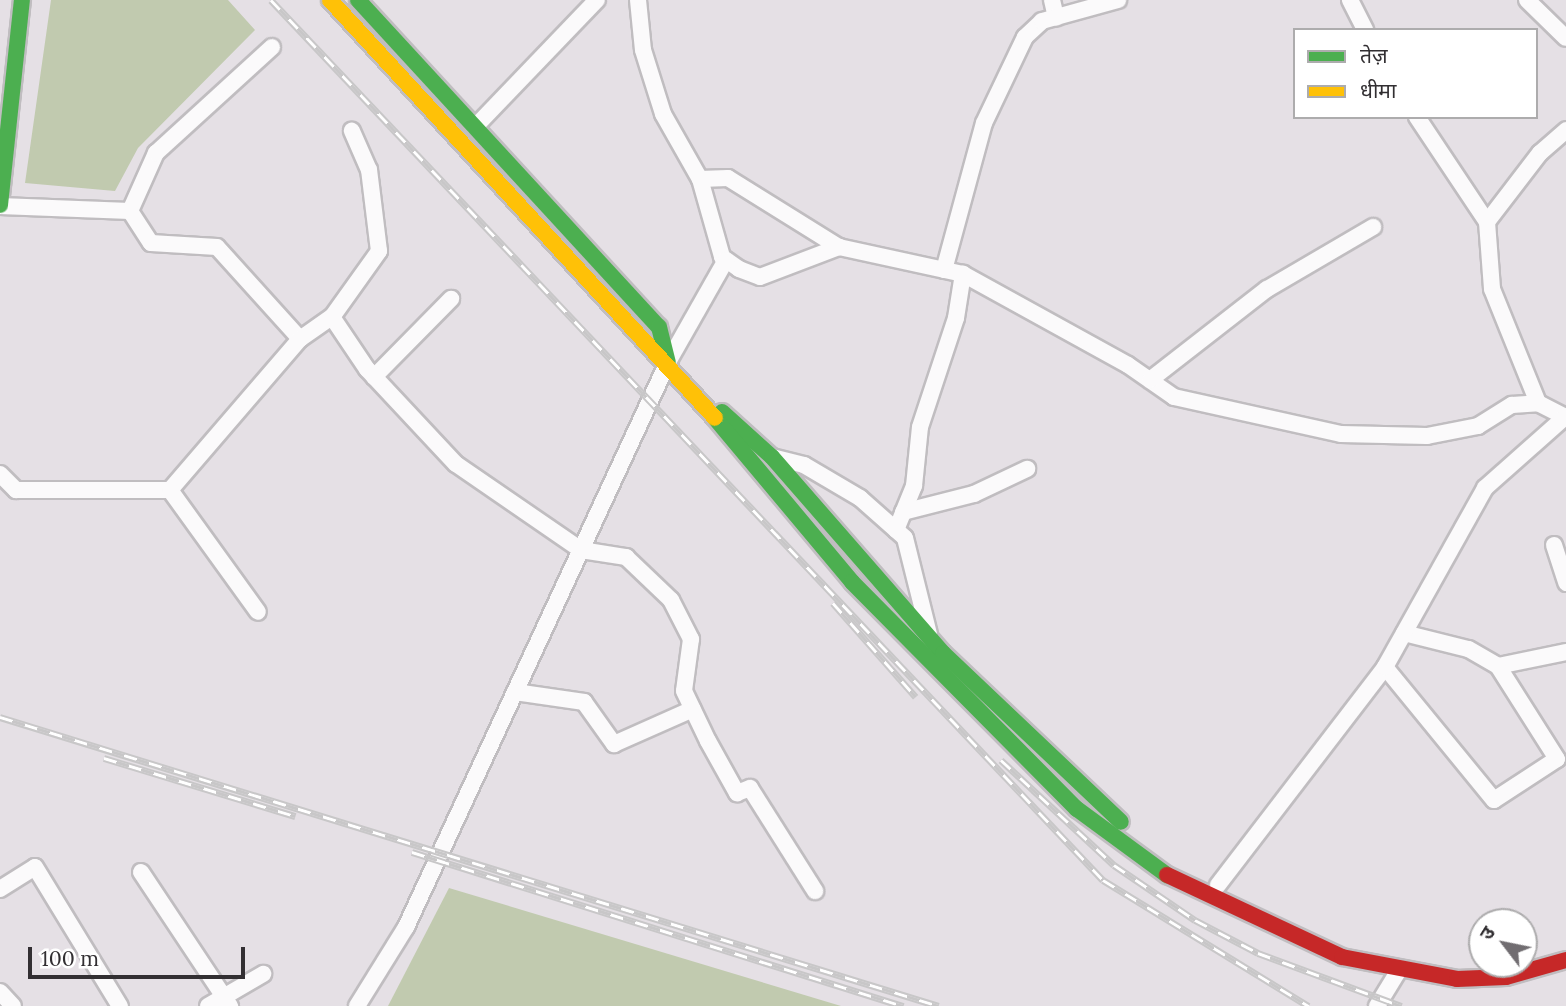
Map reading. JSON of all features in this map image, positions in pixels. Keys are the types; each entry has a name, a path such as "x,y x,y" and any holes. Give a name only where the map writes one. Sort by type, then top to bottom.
{"main road":[{"path":"0,205 22,0"},
{"path":"330,0 668,362 852,582 1077,809 1175,881 1250,918 1342,957 1457,979 1506,977 1566,960"},
{"path":"358,0 659,327 668,362 772,457 931,639 1115,818 1218,885 1328,935 1454,964 1468,963"},
{"path":"1538,952 1566,946"}],"street":[{"path":"475,127 597,0"},
{"path":"638,0 643,50 663,114 700,180 726,261 760,277 839,247"},
{"path":"1052,0 1056,18"},
{"path":"944,270 1003,73 1025,37 1056,18 1118,0"},
{"path":"1350,0 1364,28"},
{"path":"1527,0 1566,38"},
{"path":"130,211 156,153 272,47"},
{"path":"1418,119 1487,222 1492,289 1538,403"},
{"path":"1487,222 1540,153 1566,130"},
{"path":"0,474 16,490 170,490 300,339 332,317 379,251 369,170 352,131"},
{"path":"700,180 728,178 839,247 963,274 1150,380 1174,397 1341,434 1427,436 1478,426 1512,405 1538,403 1566,416 1485,488 1385,667 1218,885"},
{"path":"0,205 130,211"},
{"path":"130,211 151,243 217,247 300,339"},
{"path":"1150,380 1267,289 1373,227"},
{"path":"357,1006 406,927 668,362 726,261"},
{"path":"896,530 903,512 963,274"},
{"path":"374,377 451,299"},
{"path":"332,317 374,377 456,464 581,550 626,557 670,600 691,639 684,691 692,709 737,793 750,788 815,891"},
{"path":"772,457 804,465 860,498 905,538 931,639"},
{"path":"903,512 974,494 1027,469"},
{"path":"170,490 258,612"},
{"path":"1553,545 1566,583"},
{"path":"1385,667 1494,800 1557,760 1498,666 1468,649 1404,633"},
{"path":"1498,666 1566,652"},
{"path":"515,692 584,702 614,744 692,709"},
{"path":"0,889 35,867 120,1006"},
{"path":"141,872 220,1003 263,974"},
{"path":"1377,1006 1399,970"},
{"path":"0,992 13,1006"}],"green space":[{"path":"51,0 228,0 255,30 138,148 115,191 25,183"},
{"path":"449,888 841,1006 388,1006"}],"railway":[{"path":"271,0 1103,880 1309,1006"},
{"path":"833,603 916,697"},
{"path":"0,717 939,1006"},
{"path":"104,758 295,816"},
{"path":"1001,760 1114,865 1195,920 1258,953 1401,1006"},
{"path":"412,852 903,1006"}],"traffic: fast":[{"path":"0,205 22,0"},
{"path":"358,0 659,327 668,362"},
{"path":"722,412 772,457 943,653 1121,822"},
{"path":"715,418 852,582 1077,809 1167,875"}],"traffic: slow":[{"path":"330,0 715,418"}],"traffic: jam":[{"path":"1167,875 1342,957 1457,979 1506,977 1566,960"}]}
